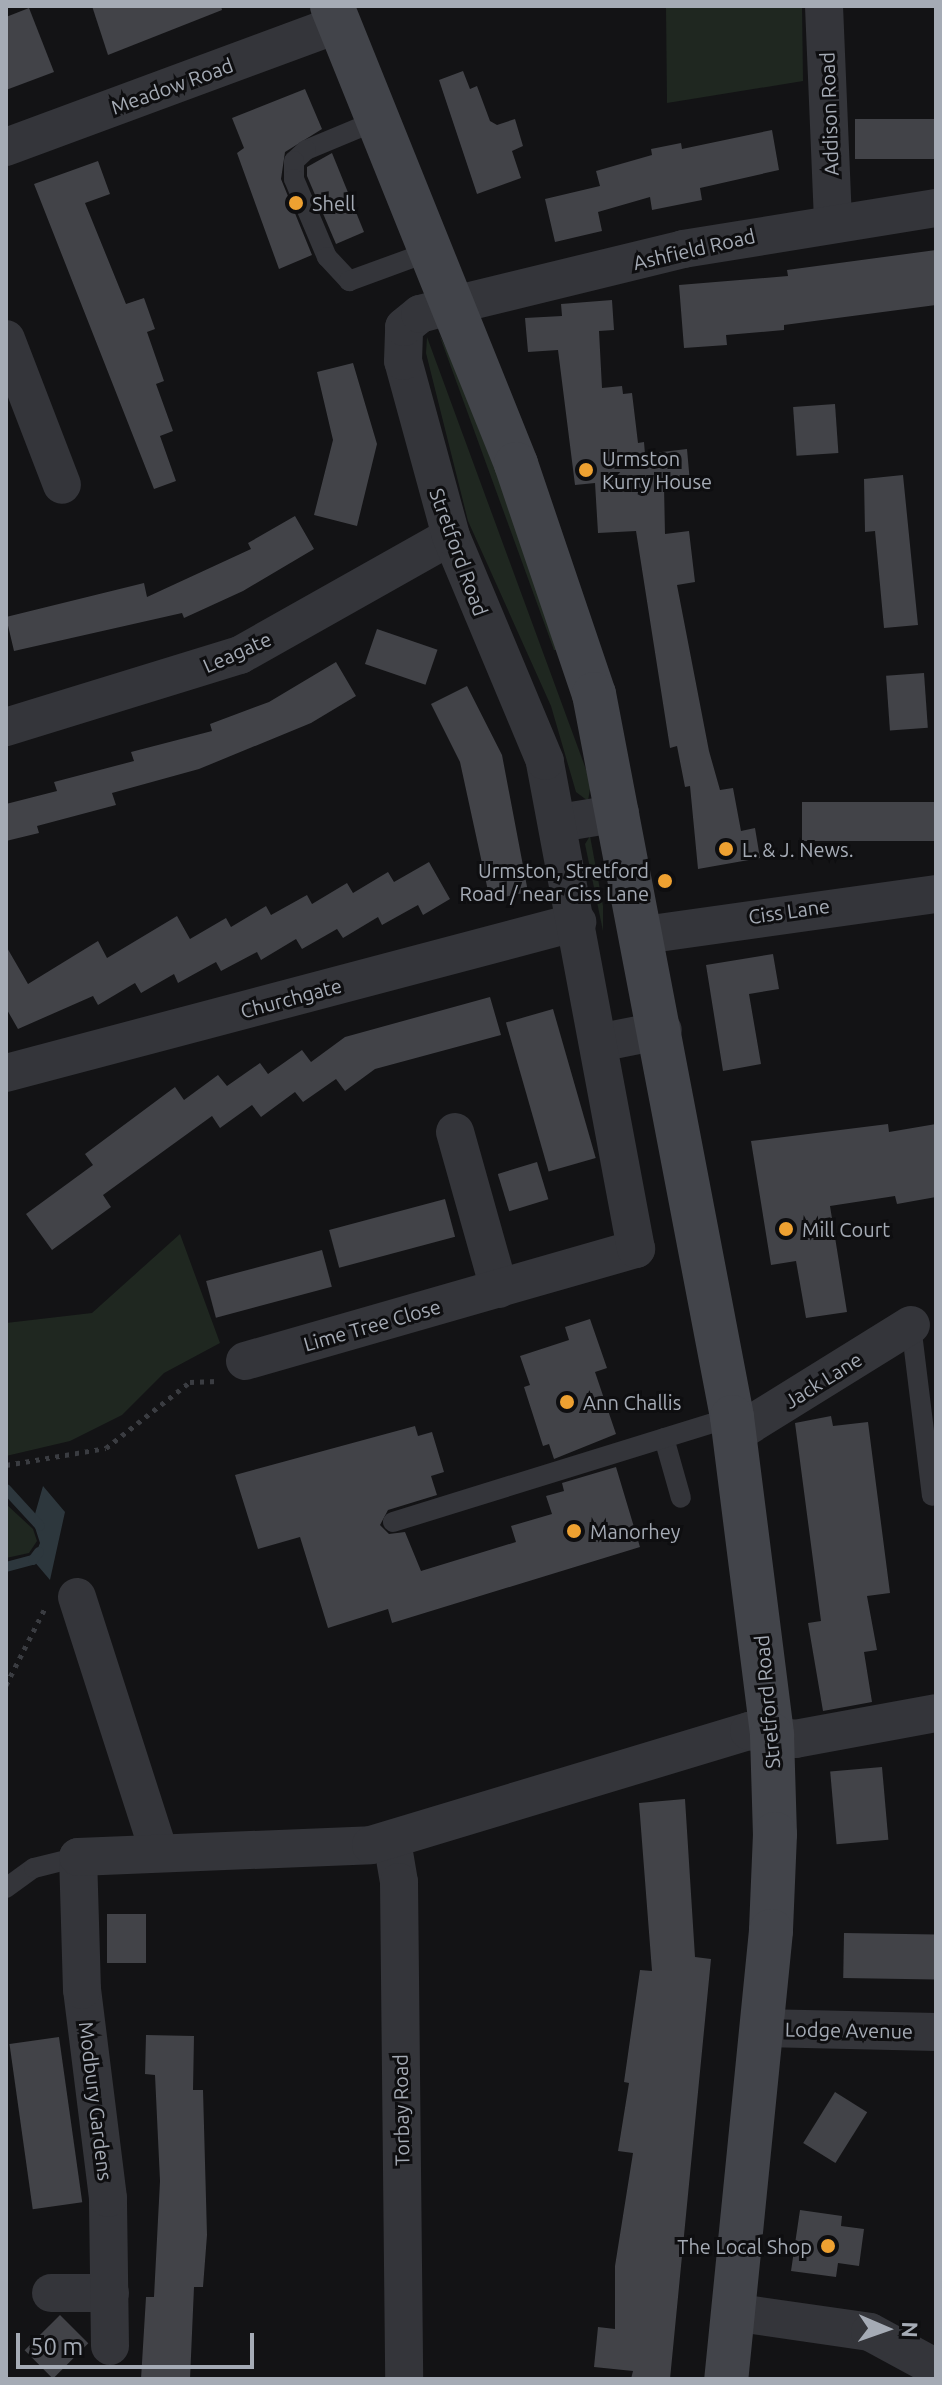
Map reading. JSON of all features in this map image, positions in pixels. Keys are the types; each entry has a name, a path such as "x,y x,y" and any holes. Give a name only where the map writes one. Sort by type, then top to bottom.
{"main road":[{"name":"Stretford Road","path":"335,15 454,305 561,589 594,694 663,1030 733,1426 772,1735 772,1917 726,2379"}],"street":[{"name":"Addison Road","path":"824,6 833,223"},
{"name":"Meadow Road","path":"6,147 335,15"},
{"name":"Ashfield Road","path":"454,305 683,249 936,208"},
{"name":"Stretford Road","path":"454,305 411,319 400,348 451,536 475,606 528,710 559,823 636,1249"},
{"path":"6,339 62,485"},
{"name":"Leagate","path":"6,727 240,655 451,536"},
{"path":"559,823 620,813"},
{"name":"Ciss Lane","path":"644,935 936,894"},
{"name":"Churchgate","path":"6,1073 577,922"},
{"path":"598,1043 663,1030"},
{"path":"455,1132 499,1289"},
{"name":"Lime Tree Close","path":"245,1361 636,1249"},
{"name":"Jack Lane","path":"733,1426 911,1325"},
{"path":"63,1598 158,1849"},
{"path":"78,1857 158,1849 392,1841 749,1731 795,1739 936,1713"},
{"name":"Torbay Road","path":"392,1841 399,1882 404,2379"},
{"name":"Modbury Gardens","path":"78,1857 82,1990 104,2136 110,2346"},
{"name":"Lodge Avenue","path":"761,2028 936,2032"},
{"path":"51,2293 110,2293"},
{"path":"732,2312 870,2332 936,2368"}],"lane":[{"path":"378,120 306,150 294,161 294,179 327,257 349,281 431,251"},
{"path":"911,1325 932,1496"},
{"path":"393,1522 664,1438 733,1426"},
{"path":"664,1438 681,1498"},
{"path":"6,1888 34,1868 78,1857"}],"path":[{"path":"6,1465 106,1448 190,1382 232,1380 245,1361"},
{"path":"6,1685 63,1598"}],"shaded area":[{"path":"666,6 802,6 803,81 667,103"},
{"path":"439,334 475,406 557,650 554,650"},
{"path":"427,337 591,783 588,801 576,792 551,706 468,521 426,353"},
{"path":"590,836 603,906 603,931 585,844"},
{"path":"180,1234 220,1343 164,1373 122,1415 70,1441 6,1456 6,1323 92,1313"},
{"path":"43,1486 65,1512 50,1580 33,1560 40,1543 33,1521"},
{"path":"6,1504 33,1529 37,1541 29,1553 6,1558"}],"building":[{"path":"92,6 221,6 222,10 108,55"},
{"path":"29,8 54,72 6,90 6,17"},
{"path":"463,71 470,89 477,86 490,121 497,125 515,119 523,146 512,151 521,178 477,194 439,80"},
{"path":"305,89 322,129 285,152 281,179 312,255 279,269 237,153 244,148 232,118"},
{"path":"855,119 936,119 936,159 855,159"},
{"path":"772,130 779,170 700,188 702,200 652,210 650,197 598,212 602,231 555,242 545,199 600,186 596,171 652,155 651,149 681,143 682,149"},
{"path":"332,153 364,232 336,244 307,176 307,167"},
{"path":"98,161 110,194 85,203 126,304 144,298 155,329 147,332 164,381 156,384 173,431 160,436 176,481 154,489 34,184"},
{"path":"936,250 936,305 784,325 784,330 726,335 727,345 684,348 679,285 788,276 787,270"},
{"path":"612,300 614,330 599,331 602,388 622,386 623,394 632,393 638,443 644,442 645,454 687,449 690,483 664,486 665,534 689,531 695,582 677,585 709,751 720,790 733,788 741,831 755,828 760,858 698,869 690,786 685,787 677,746 670,748 636,531 598,533 595,483 575,485 558,350 528,352 525,318 562,316 561,304"},
{"path":"353,363 377,444 357,526 314,515 333,440 317,372"},
{"path":"835,404 838,453 797,456 793,407"},
{"path":"903,475 918,625 884,628 875,531 865,532 864,479"},
{"path":"295,516 314,549 243,591 184,618 182,613 14,651 6,617 144,583 147,597 251,549 248,543"},
{"path":"377,629 438,650 425,685 365,664"},
{"path":"336,662 356,696 311,723 199,769 112,793 116,805 37,826 39,833 6,841 6,804 57,791 54,782 134,761 131,752 212,731 210,724 269,702"},
{"path":"924,673 928,728 890,731 886,676"},
{"path":"467,686 502,755 528,892 490,900 460,762 431,704"},
{"path":"802,802 936,802 936,841 802,841"},
{"path":"429,862 450,899 423,915 418,905 382,925 378,917 343,938 337,929 302,949 296,939 261,960 257,952 221,971 216,962 178,983 174,974 141,993 135,983 98,1005 93,996 18,1029 6,1008 6,946 28,984 98,941 107,958 177,916 190,939 226,918 231,927 266,906 271,915 307,895 312,904 347,883 353,893 388,872 394,882"},
{"path":"773,954 779,989 749,994 761,1064 723,1071 706,965"},
{"path":"490,997 501,1035 375,1069 345,1091 336,1079 303,1102 295,1092 261,1117 252,1105 220,1128 212,1116 103,1195 111,1207 52,1250 26,1214 93,1165 85,1154 175,1087 184,1100 218,1075 227,1086 260,1063 268,1074 302,1050 311,1062 345,1037"},
{"path":"553,1009 596,1158 549,1172 506,1023"},
{"name":"Mill Court","path":"888,1124 889,1132 936,1124 936,1197 897,1204 895,1196 830,1206 847,1312 806,1318 796,1261 771,1265 751,1141"},
{"path":"537,1162 548,1199 509,1211 498,1174"},
{"path":"445,1199 455,1237 339,1268 329,1230"},
{"path":"322,1250 332,1287 216,1318 206,1281"},
{"name":"Ann Challis","path":"590,1319 607,1368 595,1372 616,1434 554,1459 549,1444 543,1446 524,1387 530,1385 520,1356 569,1340 565,1327"},
{"path":"831,1416 833,1426 868,1422 890,1593 867,1596 877,1650 864,1652 872,1702 823,1711 808,1623 821,1621 795,1423"},
{"name":"Manorhey","path":"415,1426 418,1436 432,1432 444,1472 431,1476 437,1495 388,1510 380,1525 389,1534 405,1532 421,1571 516,1542 511,1526 552,1514 546,1496 564,1491 562,1483 616,1467 640,1547 392,1623 388,1609 328,1628 300,1537 258,1549 235,1475"},
{"path":"882,1767 888,1840 837,1844 830,1772"},
{"path":"685,1799 695,1957 711,1959 670,2379 631,2379 633,2371 594,2367 598,2327 615,2329 615,2266 633,2153 618,2151 629,2083 624,2082 640,1970 652,1971 639,1803"},
{"path":"107,1914 146,1914 146,1963 107,1963"},
{"path":"844,1933 936,1935 935,1980 843,1978"},
{"path":"146,2035 194,2036 193,2090 203,2090 207,2235 203,2287 194,2287 190,2379 141,2379 146,2297 154,2297 160,2181 155,2075 145,2074"},
{"path":"59,2037 82,2202 33,2209 9,2044"},
{"path":"835,2092 867,2112 835,2163 803,2143"},
{"name":"The Local Shop","path":"800,2210 842,2216 841,2226 864,2229 859,2266 838,2263 836,2277 791,2271"},
{"path":"60,2315 88,2343 53,2379 25,2350"}],"waterway":[{"path":"6,1489 40,1526"},
{"path":"6,1567 33,1560 39,1552"}],"place":[{"name":"Shell","path":"296,203"},
{"name":"Urmston Kurry House","path":"586,470"},
{"name":"L. & J. News.","path":"726,849"},
{"name":"Urmston, Stretford Road / near Ciss Lane","path":"665,881"},
{"name":"Mill Court","path":"786,1229"},
{"name":"Ann Challis","path":"567,1402"},
{"name":"Manorhey","path":"574,1531"},
{"name":"The Local Shop","path":"828,2246"}]}
